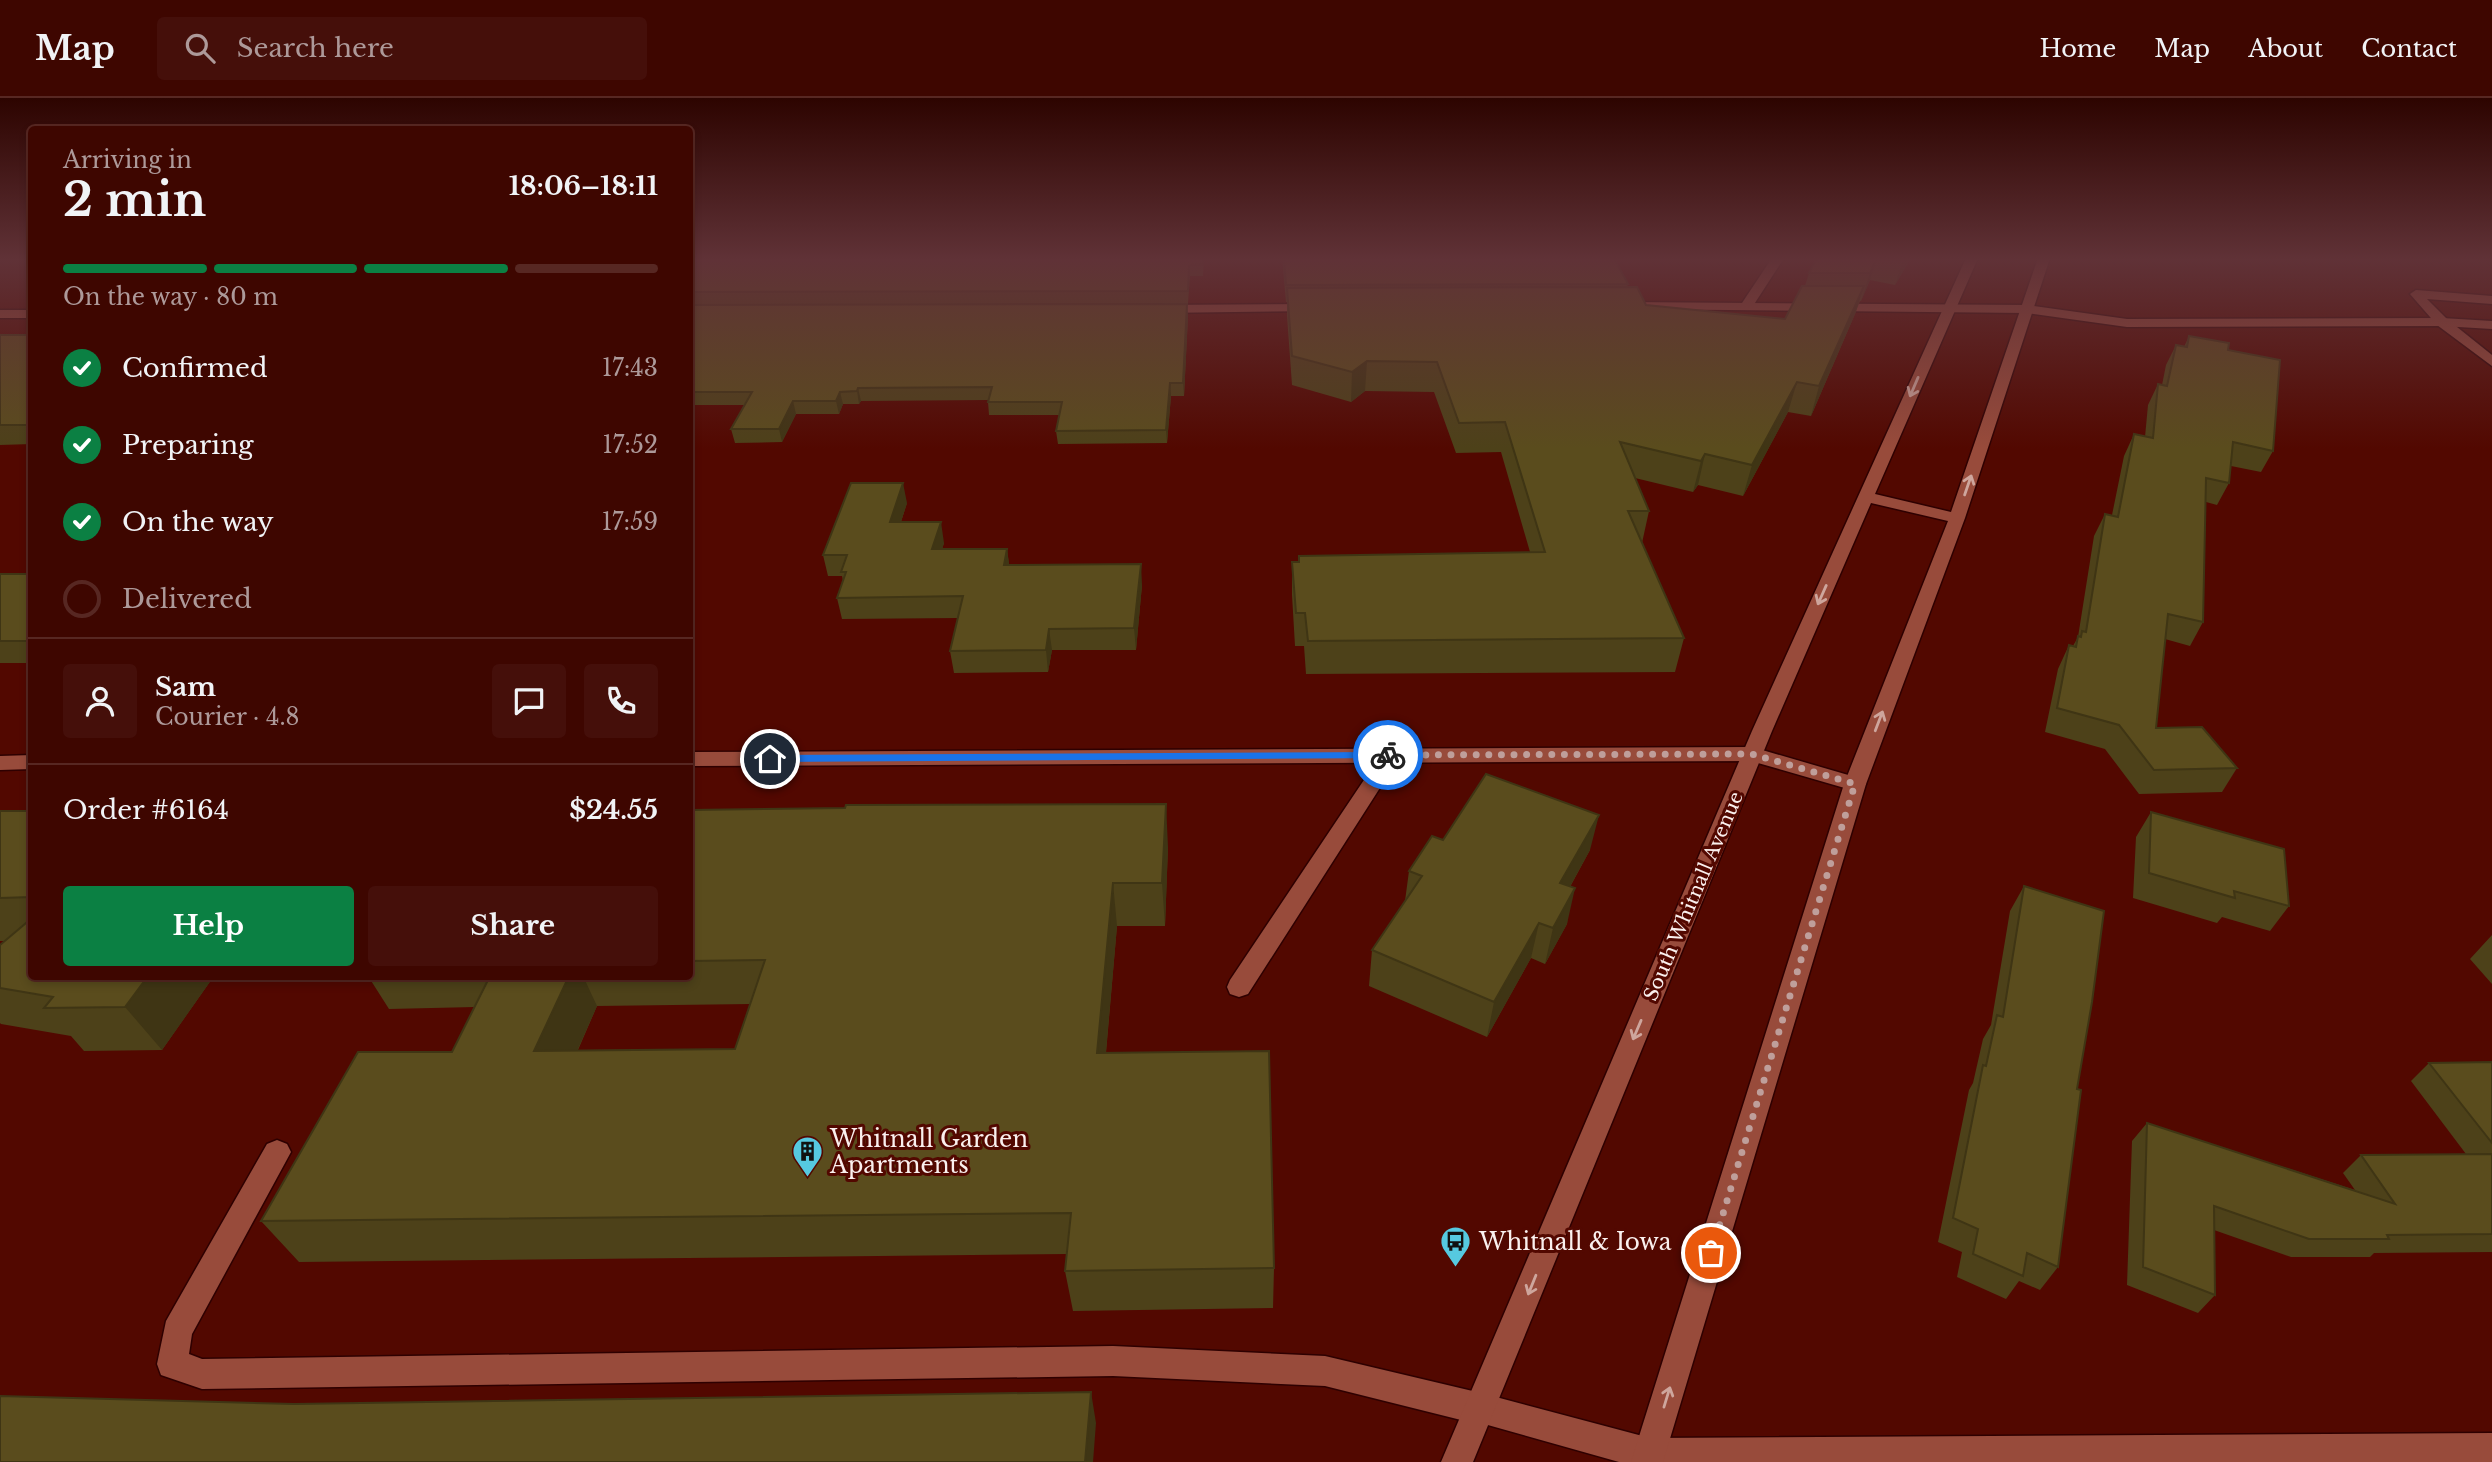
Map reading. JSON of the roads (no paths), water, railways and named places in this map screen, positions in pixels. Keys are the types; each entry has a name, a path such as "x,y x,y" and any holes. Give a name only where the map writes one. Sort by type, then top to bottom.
{"street":[{"name":"South Whitnall Avenue","path":"1457,1462 1752,754 1944,322"},
{"path":"1648,1458 1855,784 1957,518 2023,322"},
{"path":"2117,322 2442,322 2492,325"},
{"path":"2442,322 2492,362"},
{"path":"1866,497 1957,518"},
{"path":"693,759 1752,754 1855,784"},
{"path":"1239,987 1391,755"},
{"path":"0,763 28,762"},
{"path":"277,1152 177,1331 172,1364 202,1374 1113,1361 1325,1371 1481,1409 1648,1458 2492,1449"}],"place":[{"name":"Whitnall Garden Apartments","path":"807,1179"},
{"name":"Whitnall & Iowa","path":"1456,1269"}]}
